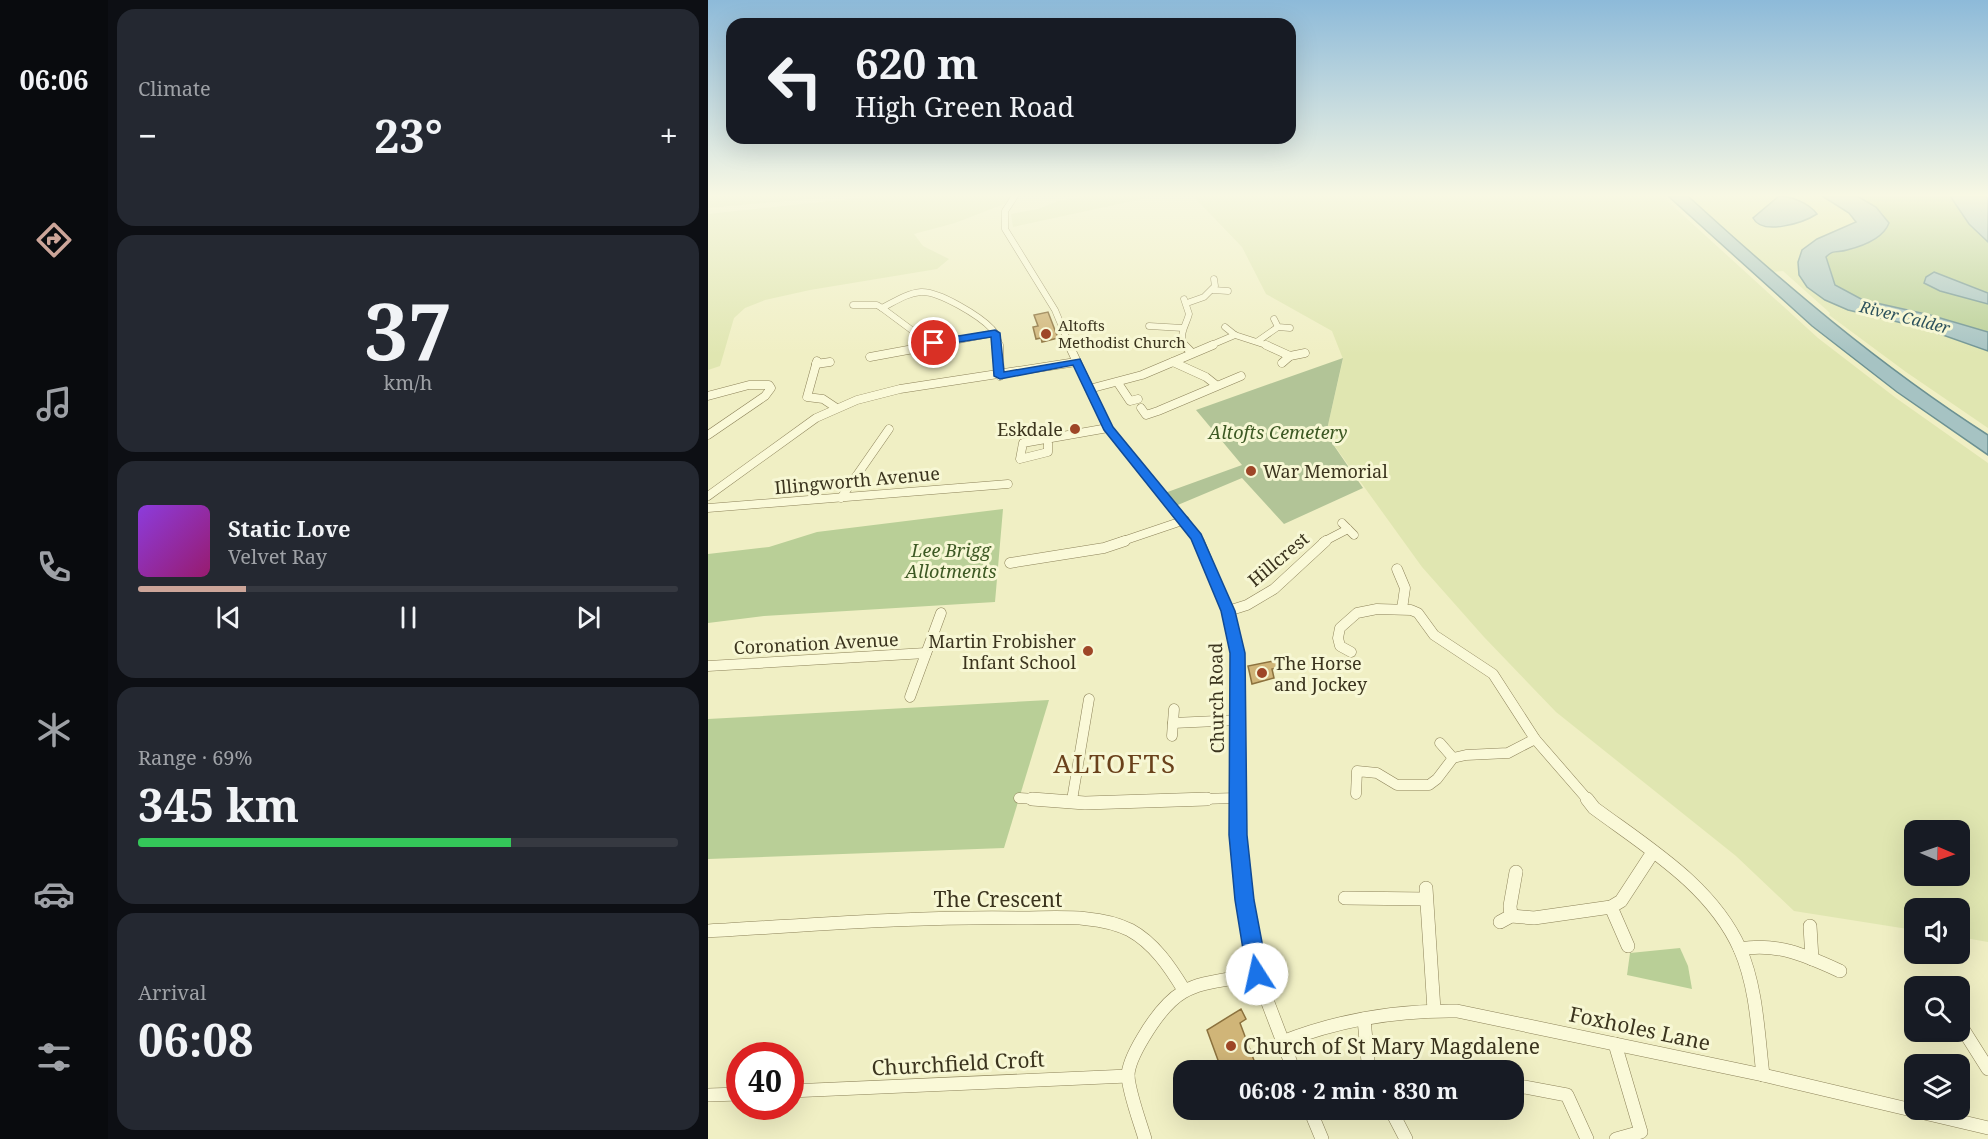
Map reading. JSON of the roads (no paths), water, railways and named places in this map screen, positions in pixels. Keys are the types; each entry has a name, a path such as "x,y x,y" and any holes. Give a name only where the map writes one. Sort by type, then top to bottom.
{"street":[{"name":"Church Road","path":"1018,249 1048,295 1076,362 1108,428 1185,520 1206,555 1228,611 1238,653 1237,798 1240,867 1257,974 1289,1060"},
{"path":"1191,352 1182,345 1180,335 1190,316 1185,301 1204,297 1213,290 1214,279"},
{"path":"1213,290 1230,294 1235,286"},
{"path":"882,308 919,292 929,292 987,322 995,333 1000,376"},
{"path":"852,306 877,305 882,308 912,331 917,346"},
{"path":"1274,319 1278,327"},
{"path":"1149,326 1159,329 1183,328"},
{"path":"1225,327 1235,335 1258,341 1290,356"},
{"path":"1258,341 1278,327 1290,328"},
{"path":"866,358 917,346 995,333"},
{"path":"1089,389 1118,382 1173,362 1191,352 1235,335"},
{"path":"1282,363 1290,356 1305,353"},
{"path":"831,362 816,362 807,397 823,399 835,407"},
{"path":"711,493 835,407 907,387 1000,376 1076,362"},
{"path":"1173,362 1206,377 1216,385"},
{"path":"1141,408 1146,415 1171,408 1216,385 1241,376"},
{"path":"1118,382 1130,401 1138,399"},
{"path":"708,396 757,383 769,385 771,388 765,396 708,435"},
{"path":"1048,442 1065,436 1108,428"},
{"path":"841,498 885,431"},
{"name":"Illingworth Avenue","path":"708,508 1008,484"},
{"path":"1010,563 1104,548 1185,520"},
{"name":"Hillcrest","path":"1228,611 1247,604 1274,589 1322,543 1348,529"},
{"path":"1402,572 1407,596 1402,609"},
{"path":"1352,652 1336,648 1340,628 1357,613 1377,609 1402,609 1418,613 1434,635 1481,664 1492,674 1535,739 1594,808 1689,879 1707,899 1740,948 1755,1003 1763,1075"},
{"name":"Coronation Avenue","path":"910,697 941,613"},
{"name":"Coronation Avenue","path":"708,666 926,653"},
{"path":"1072,801 1092,712 1089,699"},
{"path":"1172,736 1174,709"},
{"path":"1173,723 1239,720"},
{"path":"1356,794 1357,771 1377,773 1397,785 1429,785 1437,779 1453,758 1466,755 1508,753 1535,739"},
{"path":"1440,743 1453,758"},
{"path":"1019,798 1072,801 1237,798"},
{"path":"1516,872 1510,906 1505,919 1534,918 1611,907 1621,901 1653,852"},
{"path":"1345,898 1426,894 1434,1010"},
{"path":"1611,907 1628,946"},
{"name":"The Crescent","path":"708,931 977,917 1077,920 1129,930 1159,955 1174,972 1184,990"},
{"path":"1810,926 1812,959"},
{"path":"1740,948 1770,945 1840,971"},
{"path":"1145,1139 1128,1076 1129,1066 1146,1034 1170,1000 1184,990 1257,974"},
{"name":"Foxholes Lane","path":"1282,1042 1307,1031 1364,1018 1434,1010 1482,1016 1763,1075 1988,1128"},
{"path":"1364,1018 1368,1060"},
{"path":"1970,1039 1988,1069"},
{"path":"1615,1044 1642,1136 1616,1139"},
{"name":"Churchfield Croft","path":"804,1090 1128,1076"},
{"path":"1524,1087 1567,1095 1587,1139"},
{"path":"708,1095 726,1094"},
{"path":"1314,1120 1322,1139"},
{"path":"1396,1120 1406,1139"}],"water":[{"path":"1727,249 1748,249 1870,352 1988,435 1988,455 1897,392 1812,326"},
{"name":"River Calder","path":"1850,249 1833,252 1826,257 1835,285 1863,300 1930,315 1988,332 1988,351 1923,328 1848,310 1825,300 1807,287 1799,275 1798,262 1802,250"},
{"path":"1934,272 1988,293 1988,304 1940,291 1924,283 1926,277"}],"place":[{"name":"Altofts Methodist Church","path":"1046,334"},
{"name":"Eskdale","path":"1075,429"},
{"name":"War Memorial","path":"1251,471"},
{"name":"Martin Frobisher Infant School","path":"1088,651"},
{"name":"The Horse and Jockey","path":"1262,673"},
{"name":"Church of St Mary Magdalene","path":"1231,1046"}],"district":[{"name":"ALTOFTS","path":"1115,763"}],"park label":[{"name":"Altofts Cemetery","path":"1278,432"},
{"name":"Lee Brigg Allotments","path":"951,560"}]}
